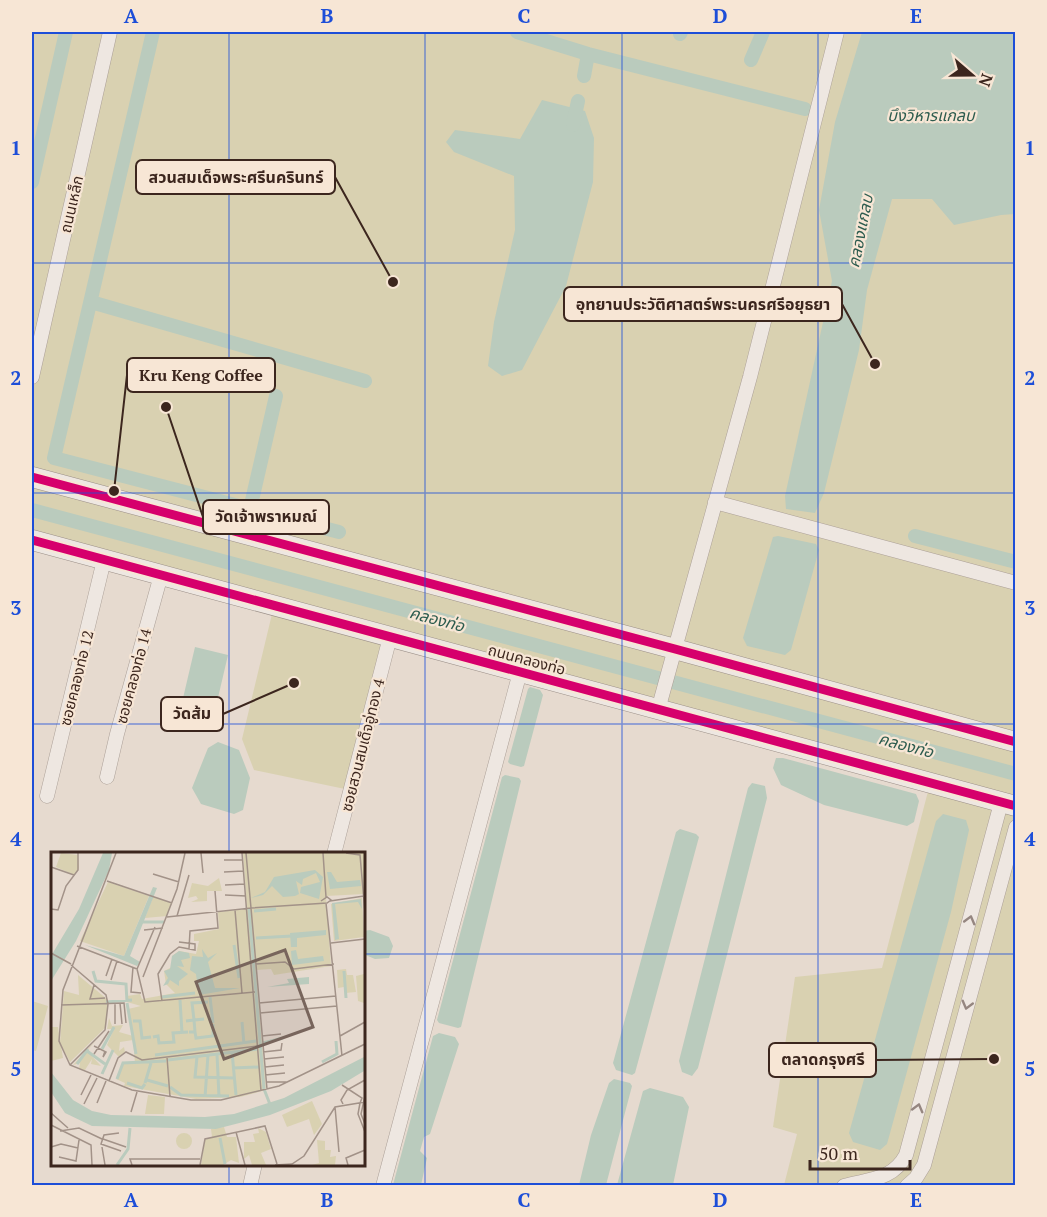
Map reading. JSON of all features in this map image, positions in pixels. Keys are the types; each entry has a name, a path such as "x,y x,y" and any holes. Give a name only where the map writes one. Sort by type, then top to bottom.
{"street":[{"name":"ถนนเหล็ก","path":"32,377 110,32"},
{"path":"660,702 750,376 837,32"},
{"path":"32,477 673,656 1016,742"},
{"path":"716,502 1016,583"},
{"name":"ถนนคลองท่อ","path":"32,540 520,672 660,702 1009,805"},
{"name":"ซอยคลองท่อ 12","path":"47,796 104,560"},
{"name":"ซอยคลองท่อ 14","path":"107,777 161,575"},
{"name":"ซอยสวนสมเด็จอู่ทอง 4","path":"335,852 390,637"},
{"path":"383,1185 520,672"},
{"path":"844,1185 889,1175 900,1166 906,1155 1009,805"},
{"path":"907,1185 916,1178 924,1165 1016,827"},
{"path":"250,1185 255,1166"}],"shaded area":[{"path":"32,32 1015,32 1015,1185 784,1185 797,1134 773,1127 795,977 882,968 932,776 648,696 32,532"},
{"path":"272,614 382,644 345,789 254,770 242,739"},
{"path":"32,1001 48,1006 36,1051 32,1050"}],"water":[{"name":"บึงวิหารแกลบ","path":"862,32 1015,32 1015,214 954,225 932,199 892,199 867,290 859,350 824,493 815,513 786,509 785,496 832,281 819,210 835,122"},
{"path":"542,100 585,111 594,138 593,182 566,286 522,370 502,376 488,366 494,322 515,230 514,176 454,152 446,142 455,130 520,139"},
{"path":"773,537 816,544 819,550 791,650 785,655 747,646 743,638"},
{"path":"195,647 228,655 213,719 180,711"},
{"path":"530,687 540,690 543,695 524,766 521,767 508,762"},
{"path":"218,742 239,750 250,778 243,810 234,814 201,804 192,788 208,748"},
{"path":"776,758 916,794 919,801 914,822 907,826 824,805 781,785 773,768"},
{"path":"505,775 519,778 521,781 461,1027 458,1028 439,1023 437,1020 502,777"},
{"path":"752,783 765,786 767,798 698,1068 692,1076 682,1072 679,1061 748,788"},
{"path":"943,814 966,820 969,830 951,912 887,1144 880,1150 853,1142 849,1133 936,821"},
{"path":"680,829 699,837 635,1073 632,1075 616,1070 613,1063 676,832"},
{"path":"370,930 389,937 393,946 389,958 375,959 364,954 364,931"},
{"path":"439,1033 455,1037 459,1044 430,1134 424,1137 420,1151 427,1158 421,1185 393,1185 433,1036"},
{"path":"614,1079 630,1083 632,1086 606,1185 579,1185 591,1135 609,1083"},
{"path":"650,1088 683,1097 689,1107 673,1185 617,1185 643,1091"}],"waterway":[{"path":"32,182 66,32"},
{"path":"153,32 54,458 339,532"},
{"path":"517,32 588,54 805,109"},
{"path":"751,60 763,32"},
{"path":"584,76 588,54"},
{"path":"573,125 578,101"},
{"path":"91,302 365,381"},
{"path":"250,509 276,396"},
{"name":"คลองท่อ","path":"32,510 1016,774"},
{"path":"915,536 1016,562"}],"cycle path":[{"path":"32,477 1016,742"},
{"path":"32,540 1016,806"}],"place":[{"name":"สวนสมเด็จพระศรีนครินทร์","path":"393,282"},
{"name":"อุทยานประวัติศาสตร์พระนครศรีอยุธยา","path":"875,364"},
{"name":"วัดเจ้าพราหมณ์","path":"166,407"},
{"name":"Kru Keng Coffee","path":"114,491"},
{"name":"วัดส้ม","path":"294,683"},
{"name":"ตลาดกรุงศรี","path":"994,1059"}],"water label":[{"name":"คลองแกลบ","path":"860,231"}]}
